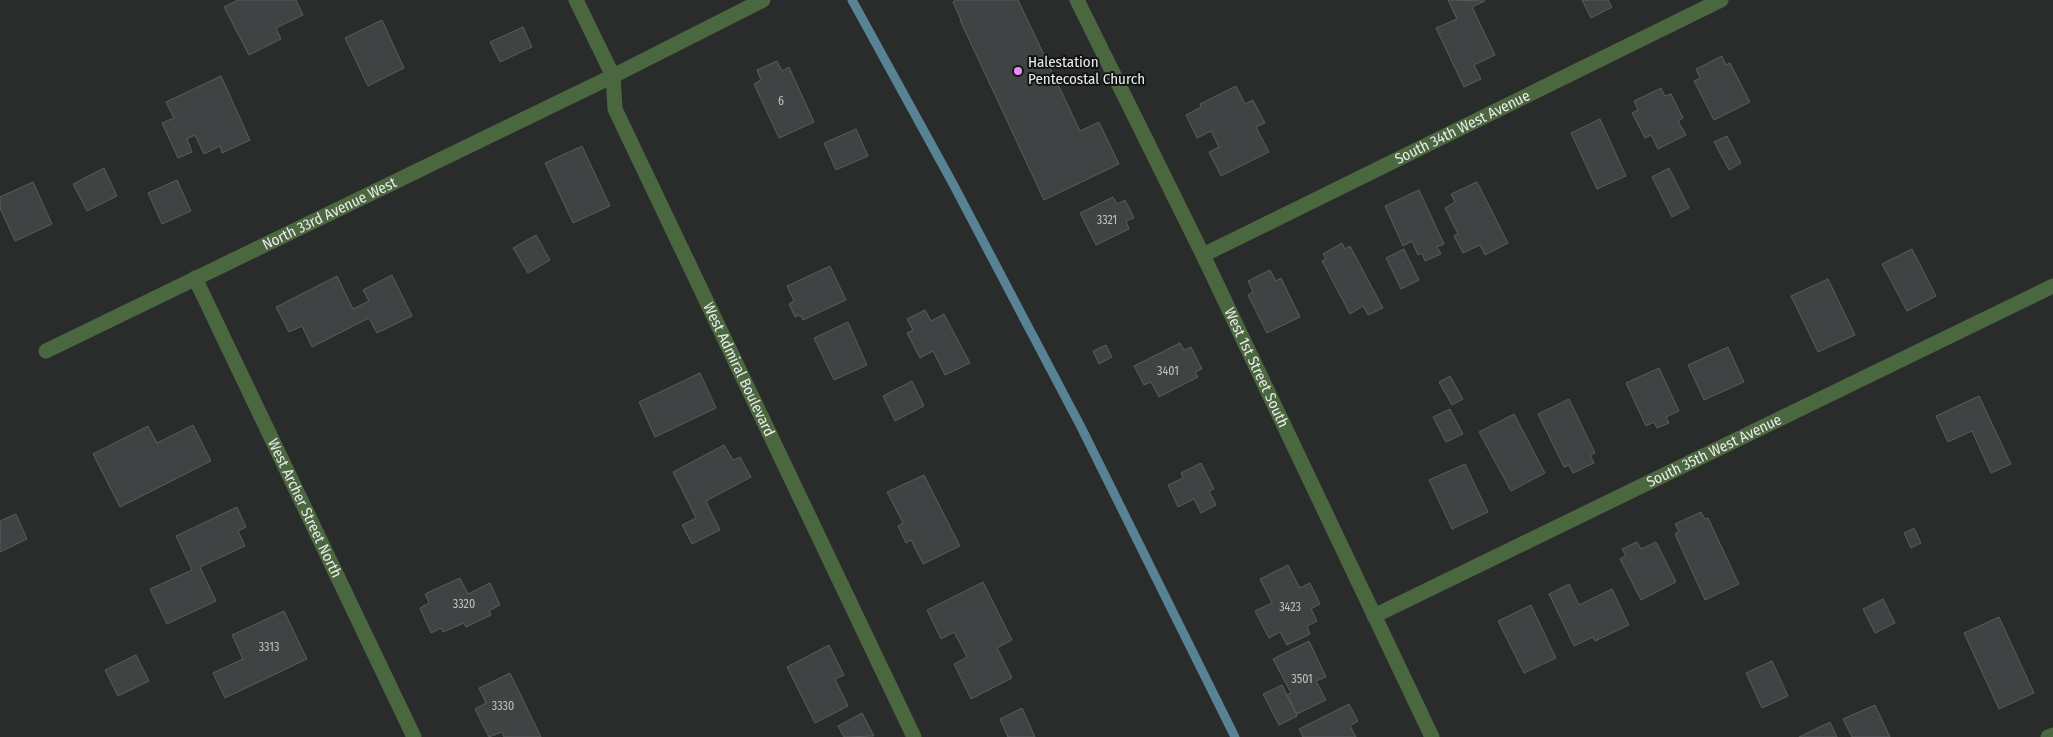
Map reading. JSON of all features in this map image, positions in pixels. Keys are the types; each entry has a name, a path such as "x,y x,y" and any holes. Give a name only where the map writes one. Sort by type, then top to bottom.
{"street":[{"name":"West Admiral Boulevard","path":"576,0 613,76 615,109 914,737"},
{"name":"North 33rd Avenue West","path":"46,350 613,76 763,0"},
{"name":"West 1st Street South","path":"1077,0 1203,255 1432,737"},
{"name":"South 34th West Avenue","path":"1203,255 1722,0"},
{"name":"West Archer Street North","path":"195,278 414,737"},
{"name":"South 35th West Avenue","path":"1374,616 2053,286"},
{"path":"2048,737 2053,735"}],"building":[{"path":"238,0 296,0 303,15 276,28 281,39 249,55 224,7"},
{"name":"Halestation Pentecostal Church","path":"955,0 1018,0 1080,131 1099,122 1119,164 1044,200 960,20 953,2"},
{"path":"1448,0 1485,1 1472,7 1495,55 1474,65 1481,79 1464,87 1436,28 1457,19"},
{"path":"1582,0 1608,0 1612,7 1591,18"},
{"path":"382,20 404,68 368,86 345,38"},
{"path":"523,27 532,47 500,62 490,42"},
{"path":"1722,56 1726,65 1730,63 1750,102 1714,120 1694,81 1700,78 1696,69"},
{"path":"777,61 782,71 789,67 814,122 779,138 754,84 761,80 757,70"},
{"path":"221,76 250,140 222,153 220,146 204,154 195,135 187,139 192,152 178,158 162,123 174,118 166,102"},
{"path":"1236,86 1245,104 1253,100 1265,123 1256,127 1269,152 1221,176 1209,152 1219,147 1211,131 1197,138 1186,115 1201,107 1200,104"},
{"path":"1661,88 1665,96 1671,94 1683,118 1678,121 1686,135 1658,149 1651,135 1645,138 1632,113 1638,110 1634,101"},
{"path":"1600,119 1626,176 1597,189 1571,133"},
{"path":"856,129 868,156 836,170 824,143"},
{"path":"1727,136 1741,163 1729,170 1714,142"},
{"path":"582,146 610,206 573,223 545,163"},
{"path":"104,168 117,196 87,211 73,184"},
{"path":"1669,168 1689,208 1672,217 1652,177"},
{"path":"177,180 191,211 162,224 148,193"},
{"path":"33,182 52,224 15,241 0,208 0,197"},
{"path":"1477,182 1508,243 1485,255 1480,245 1463,253 1454,236 1458,234 1445,208 1455,202 1451,194"},
{"path":"1419,190 1444,244 1437,247 1441,254 1425,261 1422,253 1418,255 1412,241 1403,246 1385,206"},
{"path":"1113,197 1117,204 1125,200 1134,218 1126,221 1129,229 1096,245 1080,213"},
{"path":"536,235 550,260 528,273 513,248"},
{"path":"1342,243 1345,249 1350,246 1383,308 1368,315 1363,306 1350,314 1322,261 1326,259 1323,254"},
{"path":"1404,249 1419,280 1401,289 1386,258"},
{"path":"1912,249 1936,296 1907,311 1882,264"},
{"path":"830,266 846,300 803,320 800,315 795,317 789,304 794,301 787,286"},
{"path":"1270,270 1276,281 1281,278 1300,317 1267,333 1248,295 1253,292 1248,281"},
{"path":"392,275 412,316 377,333 369,318 312,347 302,326 289,332 276,307 337,276 353,309 369,301 363,290"},
{"path":"1828,279 1855,335 1818,352 1791,296"},
{"path":"925,310 931,321 944,314 970,363 945,375 933,351 920,358 907,333 913,330 907,319"},
{"path":"848,322 867,365 834,380 814,338"},
{"path":"1180,343 1184,350 1191,347 1202,369 1195,372 1198,377 1159,397 1151,382 1144,385 1134,366"},
{"path":"1106,345 1112,357 1099,364 1093,351"},
{"path":"1728,347 1744,382 1704,400 1688,365"},
{"path":"1659,368 1679,411 1666,417 1669,423 1657,428 1654,422 1646,426 1626,383"},
{"path":"700,373 716,408 655,437 639,402"},
{"path":"1450,376 1463,399 1452,405 1439,382"},
{"path":"912,381 924,406 895,421 883,396"},
{"path":"1979,396 2011,464 1991,473 1972,431 1948,442 1936,416"},
{"path":"1569,399 1595,453 1590,455 1594,463 1573,473 1569,465 1564,467 1538,414"},
{"path":"1450,409 1463,434 1446,442 1433,417"},
{"path":"1514,414 1545,473 1511,491 1479,432"},
{"path":"193,425 211,461 120,507 93,454 148,426 157,443"},
{"path":"724,445 733,460 740,457 751,477 706,501 720,530 692,544 682,525 696,518 673,472"},
{"path":"1201,463 1214,489 1209,491 1216,505 1201,513 1194,499 1178,507 1168,485 1183,478 1181,473"},
{"path":"1465,464 1488,512 1452,529 1429,480"},
{"path":"924,475 960,546 923,564 911,540 906,543 898,526 903,523 887,492"},
{"path":"237,507 246,527 238,531 245,546 200,567 216,601 167,624 150,589 192,570 176,536"},
{"path":"1701,512 1705,519 1708,518 1739,584 1705,600 1675,534 1679,531 1675,524"},
{"path":"16,514 27,539 0,552 0,521"},
{"path":"1914,528 1921,543 1911,548 1904,533"},
{"path":"1637,542 1641,549 1656,542 1676,582 1641,600 1620,559 1626,556 1622,549"},
{"path":"1288,565 1300,588 1310,583 1320,604 1311,609 1317,621 1307,626 1310,634 1287,645 1280,632 1269,638 1255,611 1272,603 1260,579"},
{"path":"460,578 468,594 490,583 500,605 489,611 491,615 466,627 464,623 443,632 441,628 431,633 420,608 429,603 425,594"},
{"path":"983,582 1012,640 997,648 1012,678 971,699 954,664 967,657 954,632 941,639 927,610"},
{"path":"1569,584 1579,605 1612,589 1629,625 1595,641 1593,637 1574,646 1549,594"},
{"path":"1883,599 1895,623 1875,633 1863,609"},
{"path":"1531,605 1556,658 1524,673 1498,621"},
{"path":"284,611 307,659 225,698 213,673 243,659 232,635"},
{"path":"1999,617 2034,693 1999,709 1964,633"},
{"path":"1309,641 1326,677 1316,681 1326,700 1297,714 1287,695 1291,693 1273,659"},
{"path":"829,645 844,675 835,679 848,706 815,723 787,667"},
{"path":"136,655 149,681 118,696 105,670"},
{"path":"1772,661 1788,696 1762,708 1746,673"},
{"path":"510,673 541,737 504,737 502,732 489,737 475,709 486,703 479,688"},
{"path":"1282,685 1297,716 1279,725 1263,694"},
{"path":"1349,704 1358,721 1350,726 1356,737 1303,737 1299,729"},
{"path":"1875,705 1890,737 1852,737 1843,719"},
{"path":"1022,708 1035,737 1008,737 1000,719"},
{"path":"862,713 874,736 844,737 838,726"},
{"path":"1830,722 1837,737 1799,737"}],"waterway":[{"path":"852,0 952,182 1081,427 1235,737"}],"place":[{"name":"Halestation Pentecostal Church","path":"1018,71"}]}
